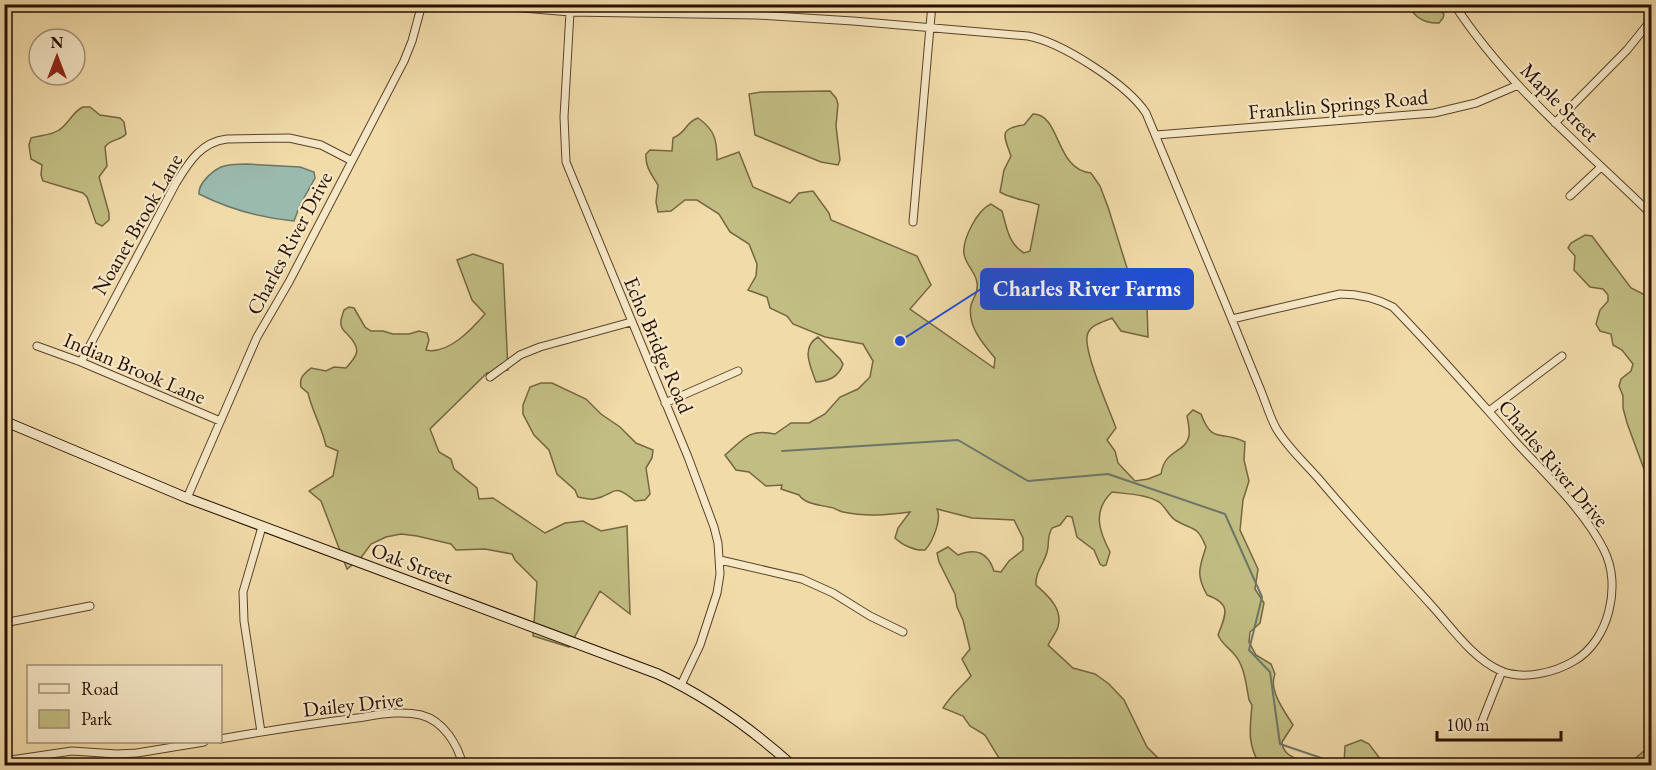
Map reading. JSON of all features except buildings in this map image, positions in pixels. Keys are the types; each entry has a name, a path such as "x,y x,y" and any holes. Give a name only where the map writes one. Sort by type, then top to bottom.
{"main road":[{"name":"Oak Street","path":"4,421 187,498 658,674 681,685 752,732 793,765"}],"street":[{"name":"Charles River Drive","path":"187,498 257,337 289,282 404,61 422,4"},
{"name":"Charles River Drive","path":"477,4 570,12 757,15 1042,39 1111,78 1139,103 1156,135 1272,420 1289,446 1460,638 1486,662 1511,674 1543,673 1571,663 1588,651 1599,636 1611,608 1611,578 1604,550 1591,528 1545,473 1394,307 1377,299 1356,294 1340,294 1232,319"},
{"path":"628,4 628,14"},
{"path":"757,15 758,4"},
{"path":"913,222 932,4"},
{"name":"Maple Street","path":"1454,4 1494,59 1518,85 1652,215"},
{"name":"Echo Bridge Road","path":"570,12 564,117 566,162 714,527 720,560 717,593 710,616 700,645 681,685"},
{"path":"1555,123 1627,50 1652,19"},
{"name":"Franklin Springs Road","path":"1156,135 1434,113 1476,103 1518,85"},
{"name":"Noanet Brook Lane","path":"81,362 176,183 189,162 206,146 216,140 226,139 289,138 321,144 352,161"},
{"path":"1570,196 1601,166"},
{"path":"490,377 513,359 540,347 631,322"},
{"name":"Indian Brook Lane","path":"37,346 81,362 220,421"},
{"path":"1489,411 1562,356"},
{"path":"665,403 738,371"},
{"path":"261,732 244,621 243,592 262,527"},
{"path":"720,560 802,579 833,593 870,616 903,632"},
{"path":"4,623 90,606"},
{"path":"1481,724 1502,671"},
{"name":"Dailey Drive","path":"222,739 398,713 422,716 444,729 455,743 463,765"},
{"path":"4,761 72,751 137,753 193,743"}],"green space":[{"path":"1409,5 1432,7 1444,14 1443,18 1439,23 1425,21 1414,13"},
{"path":"830,91 838,104 836,126 840,160 838,165 821,162 755,135 749,94"},
{"path":"83,107 90,107 100,115 120,118 124,122 126,134 105,147 107,166 99,177 109,220 102,226 96,223 87,197 83,193 43,181 42,165 31,159 29,145 31,138 56,132"},
{"path":"1033,114 1042,116 1049,123 1071,163 1079,170 1091,173 1100,186 1127,268 1138,276 1137,287 1147,306 1148,337 1121,331 1112,318 1093,327 1087,337 1093,369 1116,428 1107,440 1115,451 1118,463 1135,481 1161,474 1166,460 1187,442 1189,426 1187,416 1193,410 1201,414 1205,424 1214,433 1245,442 1244,460 1249,481 1243,500 1240,530 1258,569 1255,589 1264,603 1260,623 1250,632 1249,642 1256,655 1271,664 1275,674 1273,680 1276,694 1293,725 1282,742 1283,748 1289,755 1310,765 1260,765 1251,743 1252,705 1243,670 1238,659 1218,635 1225,615 1224,606 1215,598 1207,595 1201,582 1200,566 1206,547 1197,531 1175,520 1154,499 1112,492 1106,499 1099,521 1110,552 1106,565 1103,566 1094,550 1077,537 1072,517 1067,516 1050,532 1047,552 1037,576 1036,585 1053,603 1058,614 1058,627 1048,645 1073,668 1095,674 1109,684 1124,700 1147,747 1165,765 1006,765 1002,763 985,735 970,726 963,716 943,708 971,676 962,659 970,649 955,594 937,553 948,547 958,555 970,552 980,553 985,556 994,571 1001,572 1009,561 1023,550 1023,538 1014,520 972,518 937,509 938,524 931,541 925,550 917,550 895,538 898,528 910,512 860,515 812,504 799,495 781,489 782,485 766,486 749,472 736,470 725,455 747,436 759,432 775,434 791,423 809,423 825,414 840,397 858,389 870,377 873,361 863,344 825,337 793,324 787,316 770,308 767,297 748,290 756,276 757,264 749,244 730,232 719,214 697,200 685,200 671,211 658,212 656,202 658,185 648,167 646,154 650,150 672,151 673,138 681,133 690,122 698,118 714,136 717,160 739,152 753,187 790,203 799,193 813,191 829,213 831,220 917,256 931,285 910,309 994,368 995,358 977,334 971,320 971,305 977,292 977,286 975,276 965,258 965,241 976,219 991,204 1002,211 1009,235 1015,245 1024,253 1030,251 1039,205 1000,192 1004,170 1011,156 1005,134 1010,128 1024,125"},
{"path":"1585,235 1592,236 1631,288 1651,298 1651,525 1644,504 1648,480 1627,423 1619,386 1621,379 1631,371 1633,364 1622,350 1613,345 1611,334 1600,331 1596,324 1600,310 1608,301 1608,295 1603,289 1590,287 1574,270 1575,256 1568,248 1571,243"},
{"path":"473,254 503,264 508,370 487,373 430,429 439,452 451,459 454,469 477,488 479,499 493,498 545,533 565,523 583,521 601,531 627,526 630,614 600,591 569,647 533,636 537,582 512,554 485,549 456,550 451,544 401,534 386,537 371,544 360,559 347,569 321,501 309,491 333,476 338,451 326,446 308,393 301,387 301,378 311,368 326,371 334,367 346,368 355,356 356,345 341,326 344,310 349,307 354,308 365,327 371,331 393,334 409,334 419,331 427,333 429,340 426,350 443,349 459,340 485,314 472,300 457,260"},
{"path":"818,337 843,364 833,378 816,382 808,352 813,341"},
{"path":"541,383 552,383 586,399 636,443 653,450 652,458 646,468 650,494 645,500 635,501 618,491 594,499 578,497 575,490 557,474 549,450 534,435 523,414 523,405 530,387"},
{"path":"1361,740 1369,744 1387,765 1344,765 1345,746"},
{"path":"1651,745 1651,765 1630,765 1631,762"}],"shaded area":[{"path":"227,165 300,167 314,172 315,178 294,221 245,212 199,194 203,182 217,169"}],"waterway":[{"path":"782,451 958,440 1028,481 1108,474 1225,514 1262,597 1249,650 1270,672 1280,744 1345,766"},
{"path":"1398,766 1427,761 1445,766"}],"place":[{"name":"Charles River Farms","path":"900,341"}]}
